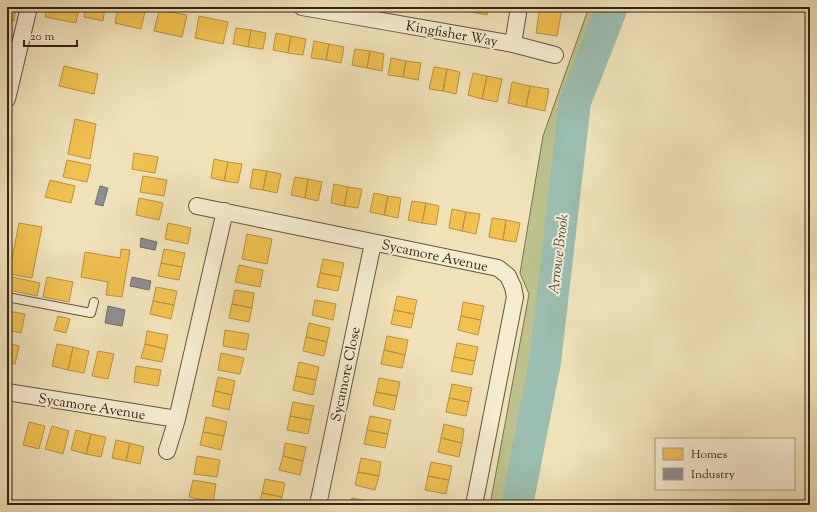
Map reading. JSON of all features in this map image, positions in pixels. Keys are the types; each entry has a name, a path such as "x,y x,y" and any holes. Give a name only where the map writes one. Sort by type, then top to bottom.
{"street":[{"path":"7,99 29,7"},
{"name":"Kingfisher Way","path":"302,7 513,44 555,54"},
{"path":"513,44 519,7"},
{"name":"Sycamore Avenue","path":"198,206 498,268 508,276 513,287 515,297 474,505"},
{"path":"167,451 177,419 225,211"},
{"name":"Sycamore Close","path":"318,505 373,243"},
{"name":"Sycamore Avenue","path":"7,392 177,419"}],"lane":[{"path":"7,297 91,313 94,302"}],"green space":[{"path":"589,7 612,7 575,102 545,362 517,505 490,505 529,294 520,273 543,136"}],"building: Homes":[{"path":"7,7 16,7 14,21 7,20"},
{"path":"47,7 79,7 76,23 45,17"},
{"path":"86,7 105,7 103,21 84,17"},
{"path":"118,7 146,7 141,29 115,23"},
{"path":"459,7 473,7 472,12 458,10"},
{"path":"473,7 488,7 487,15 472,12"},
{"path":"540,7 562,9 557,36 536,33"},
{"path":"159,10 187,15 182,37 154,31"},
{"path":"199,16 228,22 223,44 195,38"},
{"path":"236,28 251,30 248,47 233,44"},
{"path":"251,30 266,33 263,49 248,47"},
{"path":"276,33 291,36 288,53 273,50"},
{"path":"291,36 306,39 303,55 288,53"},
{"path":"314,41 329,44 326,60 311,58"},
{"path":"329,44 344,47 341,63 326,60"},
{"path":"355,49 370,51 367,68 352,65"},
{"path":"370,51 384,54 382,71 367,68"},
{"path":"391,58 406,61 403,77 388,75"},
{"path":"406,61 421,63 418,80 403,77"},
{"path":"64,66 98,74 94,94 59,86"},
{"path":"434,67 447,69 443,91 429,89"},
{"path":"447,69 460,72 456,94 443,91"},
{"path":"473,73 487,76 482,99 468,95"},
{"path":"487,76 502,79 497,102 482,99"},
{"path":"512,82 530,86 526,107 508,103"},
{"path":"530,86 549,89 545,111 526,107"},
{"path":"75,119 96,124 90,159 68,154"},
{"path":"134,153 158,157 155,173 132,169"},
{"path":"214,159 228,162 224,181 211,178"},
{"path":"67,160 91,165 87,182 63,177"},
{"path":"228,162 242,164 238,183 224,181"},
{"path":"253,169 267,171 263,190 250,188"},
{"path":"267,171 281,174 277,193 263,190"},
{"path":"143,176 167,180 164,196 140,192"},
{"path":"295,177 308,179 305,198 291,195"},
{"path":"308,179 322,182 318,201 305,198"},
{"path":"50,180 75,186 71,203 45,197"},
{"path":"334,184 348,187 344,206 331,203"},
{"path":"348,187 362,189 358,208 344,206"},
{"path":"374,193 388,196 384,215 370,212"},
{"path":"388,196 401,198 398,218 384,215"},
{"path":"139,198 163,203 159,220 136,215"},
{"path":"412,201 426,203 422,223 408,220"},
{"path":"426,203 439,206 436,225 422,223"},
{"path":"452,209 466,212 462,231 449,228"},
{"path":"466,212 480,214 476,234 462,231"},
{"path":"492,218 506,220 503,240 489,237"},
{"path":"506,220 520,223 516,242 503,240"},
{"path":"19,223 42,227 32,278 9,274"},
{"path":"168,223 191,228 188,244 165,239"},
{"path":"247,234 272,239 267,264 242,259"},
{"path":"121,249 130,250 122,297 106,295 108,282 81,277 85,252 120,258"},
{"path":"164,249 185,253 182,267 161,263"},
{"path":"323,259 344,263 341,277 320,273"},
{"path":"161,263 182,267 179,280 158,276"},
{"path":"239,265 263,270 260,287 235,282"},
{"path":"320,273 341,277 338,291 317,287"},
{"path":"12,277 40,283 37,296 9,290"},
{"path":"47,277 73,282 69,302 43,297"},
{"path":"156,287 177,291 174,305 153,301"},
{"path":"235,290 254,293 252,308 232,304"},
{"path":"397,296 417,300 414,314 394,310"},
{"path":"315,300 336,304 333,320 312,315"},
{"path":"153,301 174,305 171,319 150,314"},
{"path":"463,302 484,306 481,320 461,316"},
{"path":"232,304 252,308 249,322 229,318"},
{"path":"394,310 414,314 411,328 391,324"},
{"path":"7,311 25,314 21,333 7,330"},
{"path":"58,316 70,319 66,333 54,330"},
{"path":"461,316 481,320 478,335 458,330"},
{"path":"309,323 330,328 327,342 306,337"},
{"path":"225,330 249,334 246,350 223,346"},
{"path":"147,331 168,335 165,349 145,344"},
{"path":"387,336 408,340 405,355 384,350"},
{"path":"306,337 327,342 324,356 303,351"},
{"path":"7,343 19,346 15,364 7,362"},
{"path":"457,343 478,347 475,361 454,357"},
{"path":"57,344 73,347 68,370 52,366"},
{"path":"145,344 165,349 162,362 141,358"},
{"path":"73,347 89,351 84,373 68,370"},
{"path":"384,350 405,355 402,368 381,364"},
{"path":"98,351 114,354 108,379 92,376"},
{"path":"221,353 244,358 240,374 218,370"},
{"path":"454,357 475,361 472,375 451,371"},
{"path":"299,362 319,367 316,380 296,376"},
{"path":"136,366 161,370 158,386 134,382"},
{"path":"296,376 316,380 313,395 293,390"},
{"path":"218,377 235,381 232,395 215,391"},
{"path":"379,378 400,382 397,396 376,392"},
{"path":"452,384 472,388 469,402 449,398"},
{"path":"215,391 232,395 229,410 212,406"},
{"path":"376,392 397,396 394,410 373,405"},
{"path":"449,398 469,402 466,416 446,412"},
{"path":"293,402 314,406 311,420 290,416"},
{"path":"290,416 311,420 308,434 287,430"},
{"path":"370,416 391,420 388,434 367,430"},
{"path":"206,417 227,422 224,436 203,432"},
{"path":"29,422 45,426 39,449 23,445"},
{"path":"444,424 464,429 462,443 441,438"},
{"path":"52,426 69,431 63,454 45,449"},
{"path":"76,430 91,434 86,454 71,450"},
{"path":"367,430 388,434 385,448 364,444"},
{"path":"203,432 224,436 221,450 200,445"},
{"path":"91,434 106,437 101,457 86,454"},
{"path":"441,438 462,443 459,457 438,452"},
{"path":"116,440 130,443 126,461 112,458"},
{"path":"130,443 144,447 140,464 126,461"},
{"path":"285,443 306,447 303,461 283,456"},
{"path":"197,456 220,460 217,477 194,474"},
{"path":"283,456 303,461 300,475 279,470"},
{"path":"361,458 381,462 379,476 358,472"},
{"path":"431,462 452,466 449,480 428,476"},
{"path":"358,472 379,476 375,490 355,485"},
{"path":"428,476 449,480 446,494 425,490"},
{"path":"265,479 285,483 282,497 262,493"},
{"path":"193,480 216,484 213,502 189,497"},
{"path":"262,493 282,497 280,505 259,505"},
{"path":"352,498 372,502 371,505 350,505"}],"building: Industry":[{"path":"100,186 108,188 103,206 95,204"},
{"path":"141,238 157,242 155,250 140,247"},
{"path":"132,277 151,281 149,290 130,286"},
{"path":"108,306 125,310 122,326 105,323"}],"waterway":[{"name":"Arrowe Brook","path":"517,505 545,362 575,102 612,7"}]}
